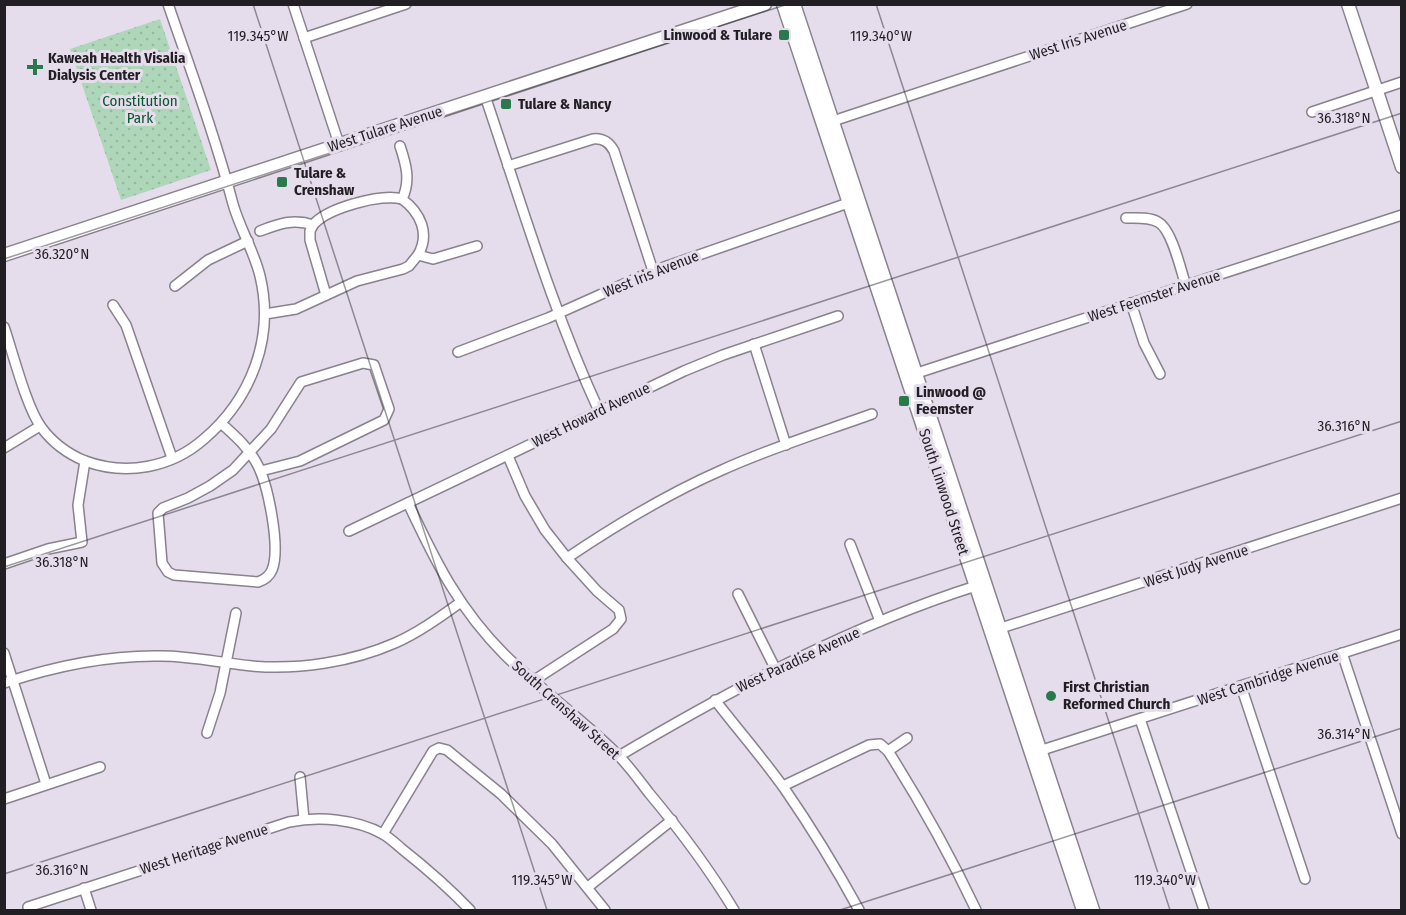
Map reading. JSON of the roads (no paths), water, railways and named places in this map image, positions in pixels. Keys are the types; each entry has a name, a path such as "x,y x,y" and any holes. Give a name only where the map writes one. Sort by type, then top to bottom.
{"street":[{"path":"5,332 40,426 53,441 73,456 98,466 146,468 197,445 222,424 240,400 251,380 262,345 265,314 260,276 248,241 239,224 228,180 168,4"},
{"path":"292,4 339,144"},
{"path":"304,38 405,4"},
{"name":"West Tulare Avenue","path":"4,255 765,4"},
{"name":"South Linwood Street","path":"783,4 848,203 911,375"},
{"name":"South Linwood Street","path":"794,4 911,375 1035,752 1083,910"},
{"name":"West Iris Avenue","path":"832,121 1187,4"},
{"path":"1348,4 1401,167"},
{"path":"1312,112 1401,82"},
{"path":"485,96 558,314 599,411"},
{"path":"825,135 832,121"},
{"path":"508,166 593,139 598,138 607,142 614,151 653,271"},
{"path":"400,146 408,174 402,199"},
{"path":"265,314 296,309 363,279 409,266 423,246 423,227 418,213 402,199 387,196 377,197 325,214 313,225 310,240 326,295"},
{"name":"West Iris Avenue","path":"458,352 558,314 653,271 848,203"},
{"name":"West Feemster Avenue","path":"911,375 1401,215"},
{"path":"1126,218 1160,222 1169,236 1186,286"},
{"path":"260,231 286,222 297,221 313,225"},
{"path":"176,286 208,260 248,241"},
{"path":"418,255 432,259 477,246"},
{"path":"1131,303 1144,343 1160,374"},
{"path":"113,305 126,325 172,458"},
{"name":"West Howard Avenue","path":"350,531 684,370 838,316"},
{"path":"754,344 786,445"},
{"path":"222,424 251,453 261,471 275,536 275,554 272,571 265,579 258,582 174,575 168,572 162,562 158,513 163,508 210,486 233,470 251,453 272,429 301,381 363,363 374,366 388,409 384,420 300,461 261,471"},
{"path":"567,558 658,502 722,470 872,414"},
{"path":"4,448 40,426"},
{"path":"508,456 525,496 545,530 597,591 619,610 621,619 613,629 533,681"},
{"path":"4,564 48,549 82,542 78,505 85,461"},
{"name":"West Judy Avenue","path":"995,630 1401,498"},
{"name":"South Crenshaw Street","path":"408,503 431,554 460,602 503,653 533,681 581,719 619,756 672,820 734,910"},
{"path":"850,544 880,621"},
{"name":"West Paradise Avenue","path":"619,756 775,668 880,621 980,585"},
{"path":"738,594 775,668"},
{"path":"9,681 54,668 137,656 179,657 279,667 320,664 361,655 395,643 430,624 460,602"},
{"path":"207,733 214,714 236,613"},
{"name":"West Cambridge Avenue","path":"1035,752 1401,634"},
{"path":"4,653 9,681 46,784"},
{"path":"1342,653 1401,834"},
{"path":"1241,686 1305,879"},
{"path":"715,700 783,786 838,872 859,910"},
{"path":"1140,719 1204,910"},
{"path":"888,751 907,738"},
{"path":"783,786 869,745 880,744 888,751 921,804 947,850 976,910"},
{"path":"470,910 448,888 383,834 433,751 439,748 447,750 501,794 552,844 605,910"},
{"name":"South Linwood Street","path":"1035,752 1094,910"},
{"path":"4,799 100,767"},
{"path":"300,777 304,819"},
{"name":"West Heritage Avenue","path":"28,907 256,832 304,819 328,819 355,824 383,834"},
{"path":"588,887 672,820"},
{"path":"84,888 91,910"}],"place":[{"name":"Linwood & Tulare","path":"784,35"},
{"name":"Kaweah Health Visalia Dialysis Center","path":"35,67"},
{"name":"Tulare & Nancy","path":"506,104"},
{"name":"Tulare & Crenshaw","path":"282,182"},
{"name":"Linwood @ Feemster","path":"904,401"},
{"name":"First Christian Reformed Church","path":"1051,696"}],"park label":[{"name":"Constitution Park","path":"140,110"}]}
